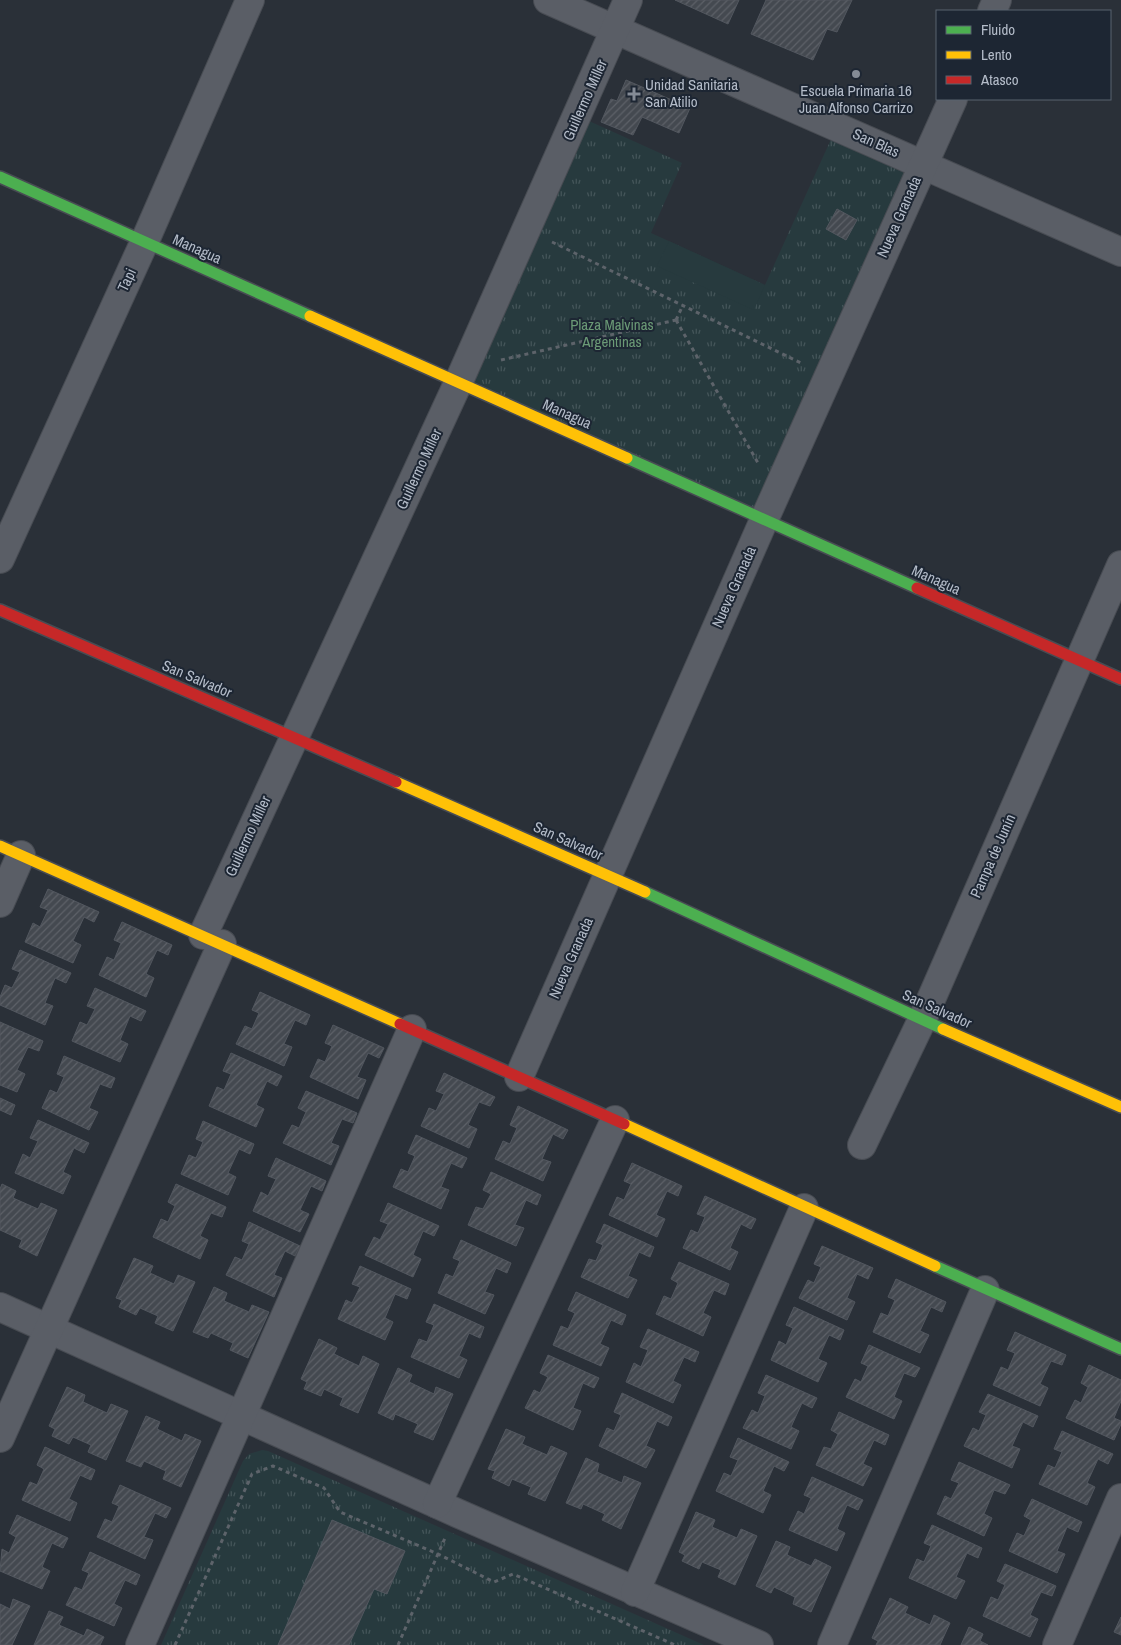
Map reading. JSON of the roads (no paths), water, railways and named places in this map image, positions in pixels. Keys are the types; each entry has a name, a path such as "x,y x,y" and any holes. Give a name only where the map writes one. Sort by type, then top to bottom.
{"street":[{"name":"Tapi","path":"0,559 144,242 250,0"},
{"name":"San Blas","path":"548,0 1121,252"},
{"name":"Guillermo Miller","path":"0,1438 49,1328 212,939 294,737 462,374 628,0"},
{"name":"Nueva Granada","path":"518,1077 775,494 953,100"},
{"name":"Managua","path":"0,177 144,242 462,374 764,520 1121,679"},
{"name":"Pampa de Junín","path":"862,1145 922,1020 1121,565"},
{"name":"San Salvador","path":"0,610 608,875 922,1020 1121,1107"},
{"path":"0,904 10,850 615,1120 985,1290 1121,1349"},
{"path":"140,1645 412,1029"},
{"path":"447,1508 615,1120"},
{"path":"634,1592 804,1208"},
{"path":"832,1645 985,1290"},
{"path":"0,1307 242,1414 634,1592 759,1645"},
{"path":"1057,1645 1121,1498"}],"place":[{"name":"Escuela Primaria 16 Juan Alfonso Carrizo","path":"856,74"},
{"name":"Unidad Sanitaria San Atilio","path":"634,94"}],"park label":[{"name":"Plaza Malvinas Argentinas","path":"612,334"}]}
